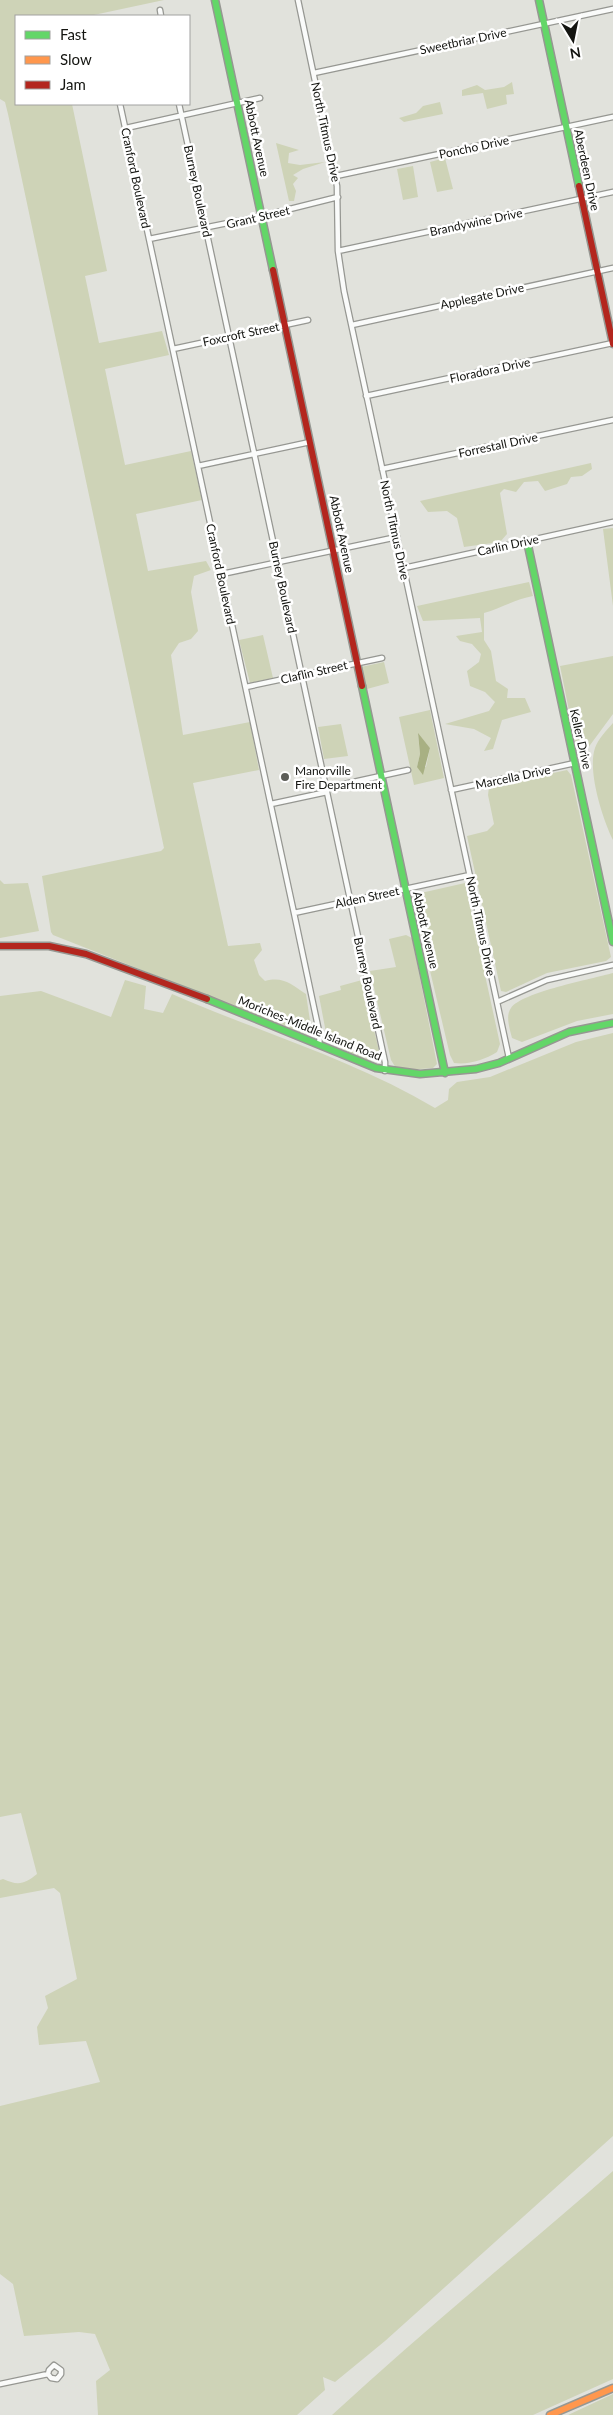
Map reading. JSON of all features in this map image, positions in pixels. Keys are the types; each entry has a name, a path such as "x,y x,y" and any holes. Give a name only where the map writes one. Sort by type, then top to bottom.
{"street":[{"name":"Abbott Avenue","path":"215,0 445,1073"},
{"name":"North Titmus Drive","path":"298,0 336,176 338,251 366,396 508,1058"},
{"name":"Aberdeen Drive","path":"539,0 613,344"},
{"name":"Sweetbriar Drive","path":"314,73 613,9"},
{"path":"160,10 161,15"},
{"path":"126,128 260,98"},
{"name":"Cranford Boulevard","path":"120,105 294,912 320,1036 319,1044"},
{"name":"Burney Boulevard","path":"179,105 385,1062 385,1071"},
{"name":"Poncho Drive","path":"336,176 613,117"},
{"name":"Brandywine Drive","path":"338,251 613,192"},
{"name":"Grant Street","path":"149,239 338,198"},
{"name":"Applegate Drive","path":"352,324 613,268"},
{"name":"Foxcroft Street","path":"173,349 308,320"},
{"name":"Floradora Drive","path":"366,396 613,344"},
{"name":"Forrestall Drive","path":"382,469 613,420"},
{"path":"198,466 310,442"},
{"name":"Carlin Drive","path":"404,568 613,522"},
{"path":"222,574 397,537"},
{"name":"Keller Drive","path":"527,541 613,942"},
{"name":"Claflin Street","path":"246,687 382,658"},
{"name":"Marcella Drive","path":"451,790 575,763"},
{"path":"271,804 408,770"},
{"name":"Alden Street","path":"294,912 470,876"},
{"name":"Moriches-Middle Island Road","path":"0,946 49,946 86,954 244,1013 385,1071 420,1074 445,1073 489,1066 569,1032 613,1023"},
{"path":"497,1002 547,980 613,965"},
{"path":"0,2384 48,2374"},
{"path":"550,2415 613,2388"}],"shaded area":[{"path":"0,0 164,0 94,15 15,15 15,105 72,105 107,271 85,276 99,343 162,331 169,355 105,369 125,465 191,451 202,500 136,514 148,571 206,561 211,570 194,576 191,592 198,631 191,639 179,643 171,655 183,735 250,722 259,770 193,783 228,946 260,943 262,950 254,960 259,975 265,981 282,980 287,982 306,994 312,1034 307,1035 53,935 51,932 42,876 161,851 164,848 8,114 5,102 0,99"},
{"path":"512,82 514,94 506,95 507,104 487,109 483,93 462,96 462,90 477,85 485,90 504,87"},
{"path":"440,102 443,114 404,122 399,118 416,113 423,106"},
{"path":"276,143 299,150 289,153 288,163 300,165 325,162 303,169 293,175 298,178 293,184 296,191 294,201 289,201"},
{"path":"445,158 453,189 437,192 430,162"},
{"path":"413,166 418,197 403,200 397,169"},
{"path":"591,463 592,469 582,476 571,477 567,484 545,491 538,481 524,482 516,492 504,489 500,493 507,534 500,542 464,547 457,518 447,511 428,512 420,501"},
{"path":"613,528 613,606 603,529"},
{"path":"529,582 533,596 484,613 484,640 491,651 496,681 508,689 507,698 525,698 531,712 502,720 493,749 484,751 491,738 474,729 445,724 489,711 495,702 485,692 470,686 467,671 479,662 481,654 472,644 460,641 456,636 482,632 480,618 423,621 417,606"},
{"path":"263,635 273,678 250,683 239,640"},
{"path":"613,656 613,714 579,760 560,666"},
{"path":"384,662 389,683 367,689 361,667"},
{"path":"430,710 444,778 414,785 399,717","holes":["418,734 430,748 426,767 417,767 420,754"]},
{"path":"613,723 613,840 597,795 593,758 596,745"},
{"path":"341,724 348,756 324,759 318,727"},
{"path":"418,733 430,748 423,775 417,767 420,754"},
{"path":"567,770 571,775 611,957 606,961 547,973 506,992 501,991 467,836 487,831 494,824 488,795 489,787"},
{"path":"0,880 4,884 28,883 39,931 0,938"},
{"path":"465,883 500,1044 497,1052 487,1057 471,1063 454,1063 450,1055 412,895"},
{"path":"406,935 412,938 437,1064 433,1068 406,1070 396,1068 391,1060 370,971 396,967 389,939"},
{"path":"613,973 613,1014 577,1021 522,1042 512,1038 508,1015 511,1008 518,1002 543,991"},
{"path":"125,980 146,986 144,1009 163,1013 172,994 338,1060 435,1108 448,1100 449,1089 457,1082 490,1077 576,1042 613,1033 613,2136 385,2341 335,2382 323,2377 325,2390 297,2415 98,2415 96,2381 110,2370 95,2334 79,2332 24,2336 13,2284 0,2274 0,2106 100,2082 86,2041 39,2045 37,2027 48,2008 45,1996 77,1979 60,1893 54,1888 0,1898 0,1880 21,1883 37,1874 21,1813 0,1817 0,996 41,991 111,1017"},
{"path":"362,980 380,1055 374,1060 368,1061 332,1044 327,1038 319,996 341,990 340,986"},
{"path":"613,2171 613,2379 533,2415 332,2415 436,2323"},
{"path":"613,2394 613,2415 568,2415"}],"traffic: fast":[{"path":"215,0 273,270"},
{"path":"539,0 579,186"},
{"path":"527,541 613,942"},
{"path":"362,686 445,1073"},
{"path":"207,999 376,1068 420,1074 476,1069 499,1063 569,1032 613,1023"}],"traffic: slow":[{"path":"550,2415 613,2388"}],"traffic: jam":[{"path":"579,186 613,344"},
{"path":"273,270 362,686"},
{"path":"0,946 49,946 86,954 207,999"}],"place":[{"name":"Manorville Fire Department","path":"285,777"}]}
